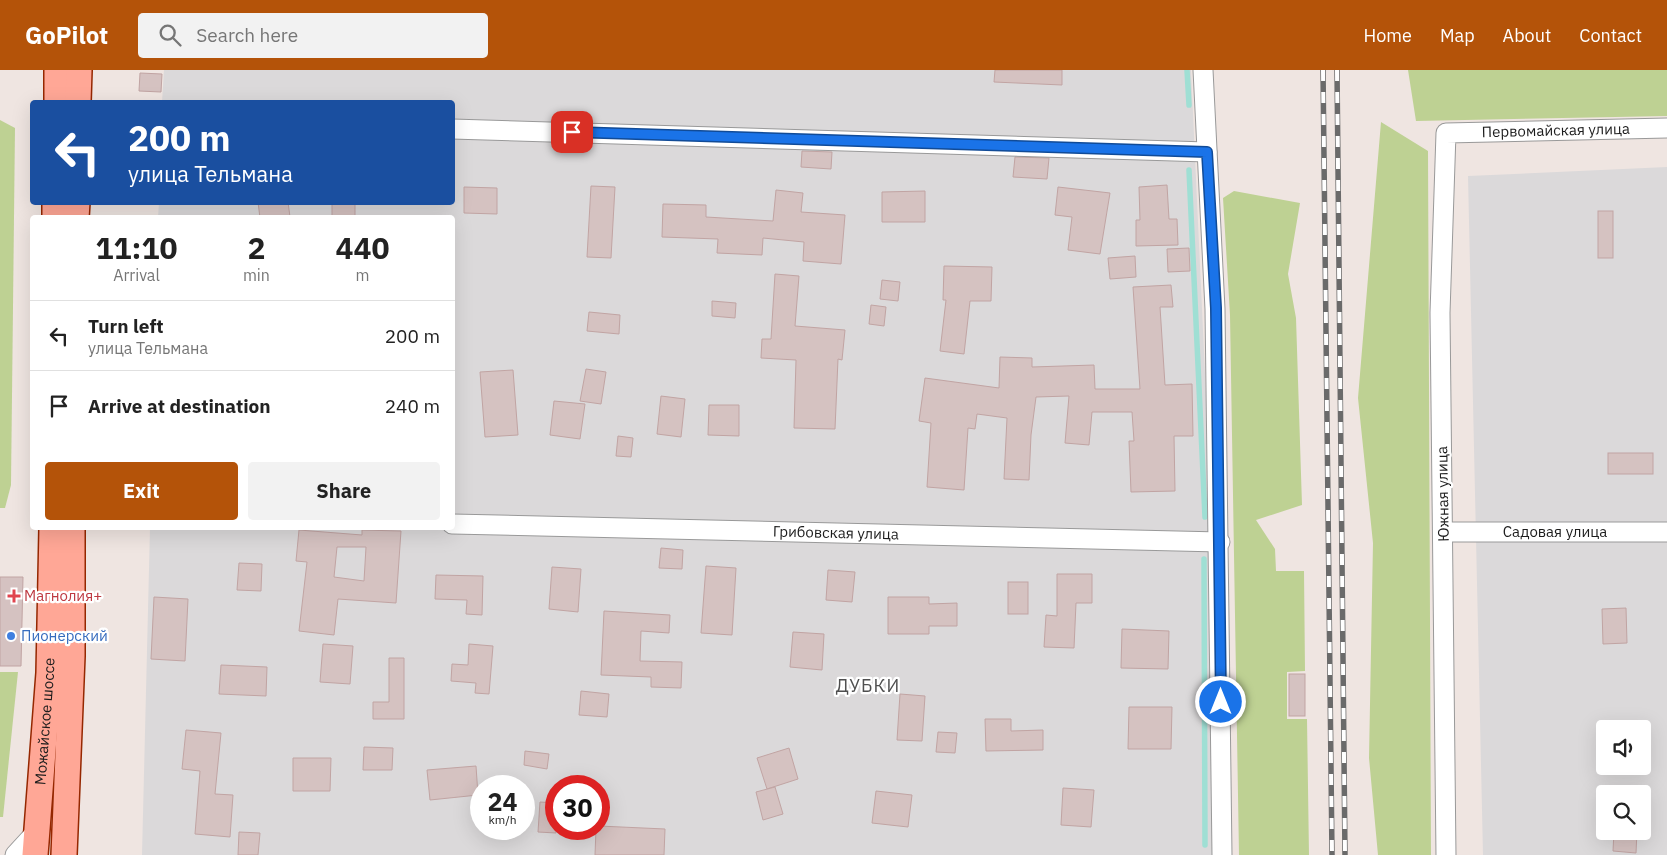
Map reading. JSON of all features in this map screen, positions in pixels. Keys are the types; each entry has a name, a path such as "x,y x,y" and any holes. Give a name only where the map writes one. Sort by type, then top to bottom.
{"main road":[{"path":"56,100 57,70"},
{"path":"78,70 78,100"},
{"name":"Можайское шоссе","path":"36,843 49,673 52,530"},
{"name":"Можайское шоссе","path":"64,855 72,656 72,530"}],"street":[{"path":"1203,70 1216,308 1222,855"},
{"name":"Первомайская улица","path":"1446,133 1667,128"},
{"path":"455,129 1207,152"},
{"name":"Южная улица","path":"1446,133 1440,313 1444,532 1446,855"},
{"name":"Грибовская улица","path":"455,524 1220,542"},
{"name":"Садовая улица","path":"1444,532 1667,532"},
{"path":"16,855 36,843"}],"shaded area":[{"path":"164,70 1191,70 1211,504 1217,855 142,855 150,530 455,530 455,215 158,215 159,205 455,205 455,100 162,100"},
{"path":"1667,167 1667,855 1483,855 1468,176"}],"green space":[{"path":"1408,70 1667,70 1667,116 1416,121"},
{"path":"0,120 15,128 11,485 5,508 0,508"},
{"path":"1381,122 1428,151 1431,855 1378,855 1369,758 1373,543 1358,398"},
{"path":"1234,191 1300,203 1288,274 1296,318 1302,505 1256,520 1275,549 1276,571 1304,571 1305,671 1287,672 1287,719 1307,719 1309,855 1239,855 1230,315 1223,198"},
{"path":"0,672 18,672 3,817 0,817"}],"building":[{"path":"995,70 1062,70 1062,85 994,82"},
{"path":"140,73 162,74 161,92 139,91"},
{"path":"802,151 832,152 831,169 801,167"},
{"path":"1015,157 1049,158 1047,179 1013,177"},
{"path":"1167,185 1169,219 1177,219 1178,245 1136,246 1136,220 1140,220 1139,187"},
{"path":"591,186 615,187 611,258 587,257"},
{"path":"464,187 497,188 497,214 464,213"},
{"path":"1058,187 1110,193 1100,254 1068,250 1072,217 1055,215"},
{"path":"776,190 803,193 801,212 845,215 841,264 803,261 804,242 763,238 762,255 717,253 718,239 662,237 663,204 706,205 706,217 773,221"},
{"path":"925,191 925,222 882,222 882,192"},
{"path":"258,205 288,205 290,215 260,215"},
{"path":"332,205 355,205 355,215 332,215"},
{"path":"1598,211 1613,211 1613,258 1598,258"},
{"path":"1189,248 1190,271 1168,272 1167,249"},
{"path":"1135,256 1136,277 1110,279 1108,258"},
{"path":"944,266 992,267 991,301 970,301 964,354 940,351 946,300 943,300"},
{"path":"775,274 799,276 795,326 845,330 842,360 838,359 835,429 794,428 796,360 761,358 762,339 771,339"},
{"path":"882,280 900,282 898,301 880,299"},
{"path":"1171,285 1173,307 1160,307 1165,385 1192,384 1193,436 1174,436 1175,491 1131,492 1129,441 1134,441 1132,412 1092,412 1089,445 1065,443 1069,396 1036,397 1031,435 1029,480 1004,479 1007,418 977,414 975,429 968,428 964,490 927,487 931,423 919,421 925,378 999,388 1000,357 1032,358 1032,367 1094,365 1095,389 1140,389 1133,287"},
{"path":"712,301 736,303 735,318 712,316"},
{"path":"871,305 886,307 884,326 869,324"},
{"path":"589,312 620,315 619,334 587,331"},
{"path":"586,369 606,372 601,404 580,401"},
{"path":"513,370 518,435 485,437 480,372"},
{"path":"661,396 685,399 681,437 657,434"},
{"path":"554,401 585,404 580,439 550,435"},
{"path":"709,405 739,405 739,436 708,435"},
{"path":"618,436 633,438 631,457 616,456"},
{"path":"1608,453 1653,453 1653,474 1608,474"},
{"path":"299,530 362,535 362,530 401,531 396,603 338,599 334,635 299,631 307,562 296,561","holes":["337,547 366,547 364,581 334,577"]},
{"path":"661,548 683,550 682,569 659,568"},
{"path":"239,563 262,564 261,591 237,590"},
{"path":"706,566 736,568 732,635 701,633"},
{"path":"552,567 581,569 578,612 549,609"},
{"path":"828,570 855,572 852,602 826,600"},
{"path":"1057,574 1092,574 1092,603 1076,603 1074,648 1044,647 1046,615 1057,616"},
{"path":"436,575 483,576 482,615 466,614 467,600 435,599"},
{"name":"Пионерский","path":"0,577 23,577 21,666 0,666"},
{"path":"1008,582 1028,582 1028,614 1008,614"},
{"path":"154,597 188,599 185,661 151,659"},
{"path":"888,597 929,597 929,604 957,603 957,626 929,626 929,634 888,634"},
{"path":"1626,608 1627,643 1603,644 1602,609"},
{"path":"604,611 670,615 669,633 641,631 640,661 682,662 681,688 651,687 651,677 601,675"},
{"path":"1122,629 1169,631 1168,669 1121,668"},
{"path":"793,632 824,634 822,670 790,667"},
{"path":"323,644 353,646 350,684 320,682"},
{"path":"469,644 493,646 489,694 475,693 476,683 451,681 452,664 468,665"},
{"path":"389,658 404,658 404,719 373,719 373,702 389,702"},
{"path":"221,665 267,667 266,696 219,694"},
{"path":"1289,674 1305,674 1305,716 1289,716"},
{"path":"581,691 609,694 607,717 579,715"},
{"path":"900,694 925,696 922,741 897,740"},
{"path":"1129,707 1172,707 1171,749 1128,749"},
{"path":"985,719 1011,719 1011,731 1043,730 1043,750 986,751"},
{"path":"186,730 221,733 215,794 233,795 230,837 195,834 200,771 182,769"},
{"path":"938,732 957,733 955,753 936,752"},
{"path":"364,747 393,748 392,770 363,770"},
{"path":"789,748 798,779 767,789 757,758"},
{"path":"525,751 549,754 547,769 524,765"},
{"path":"293,758 331,758 330,791 293,791"},
{"path":"476,766 477,775 470,775 470,796 430,800 427,770"},
{"path":"775,787 783,814 763,820 756,792"},
{"path":"1063,788 1094,790 1091,827 1061,825"},
{"path":"876,791 912,795 908,827 872,823"},
{"path":"540,802 545,802 545,832 538,832"},
{"path":"610,826 665,829 664,855 595,855 596,840 610,840"},
{"path":"239,832 260,833 258,855 238,855"},
{"path":"1614,840 1637,840 1636,853 1613,851"}],"waterway":[{"path":"1187,70 1189,105"},
{"path":"1189,170 1205,517"},
{"path":"1204,559 1205,845"}],"railway":[{"path":"1323,70 1332,855"},
{"path":"1337,70 1345,855"}],"place":[{"name":"Магнолия+","path":"14,596"},
{"name":"Пионерский","path":"11,636"}],"district":[{"name":"ДУБКИ","path":"868,686"}],"route":[{"path":"572,132 1207,152 1216,308 1221,702"}]}
